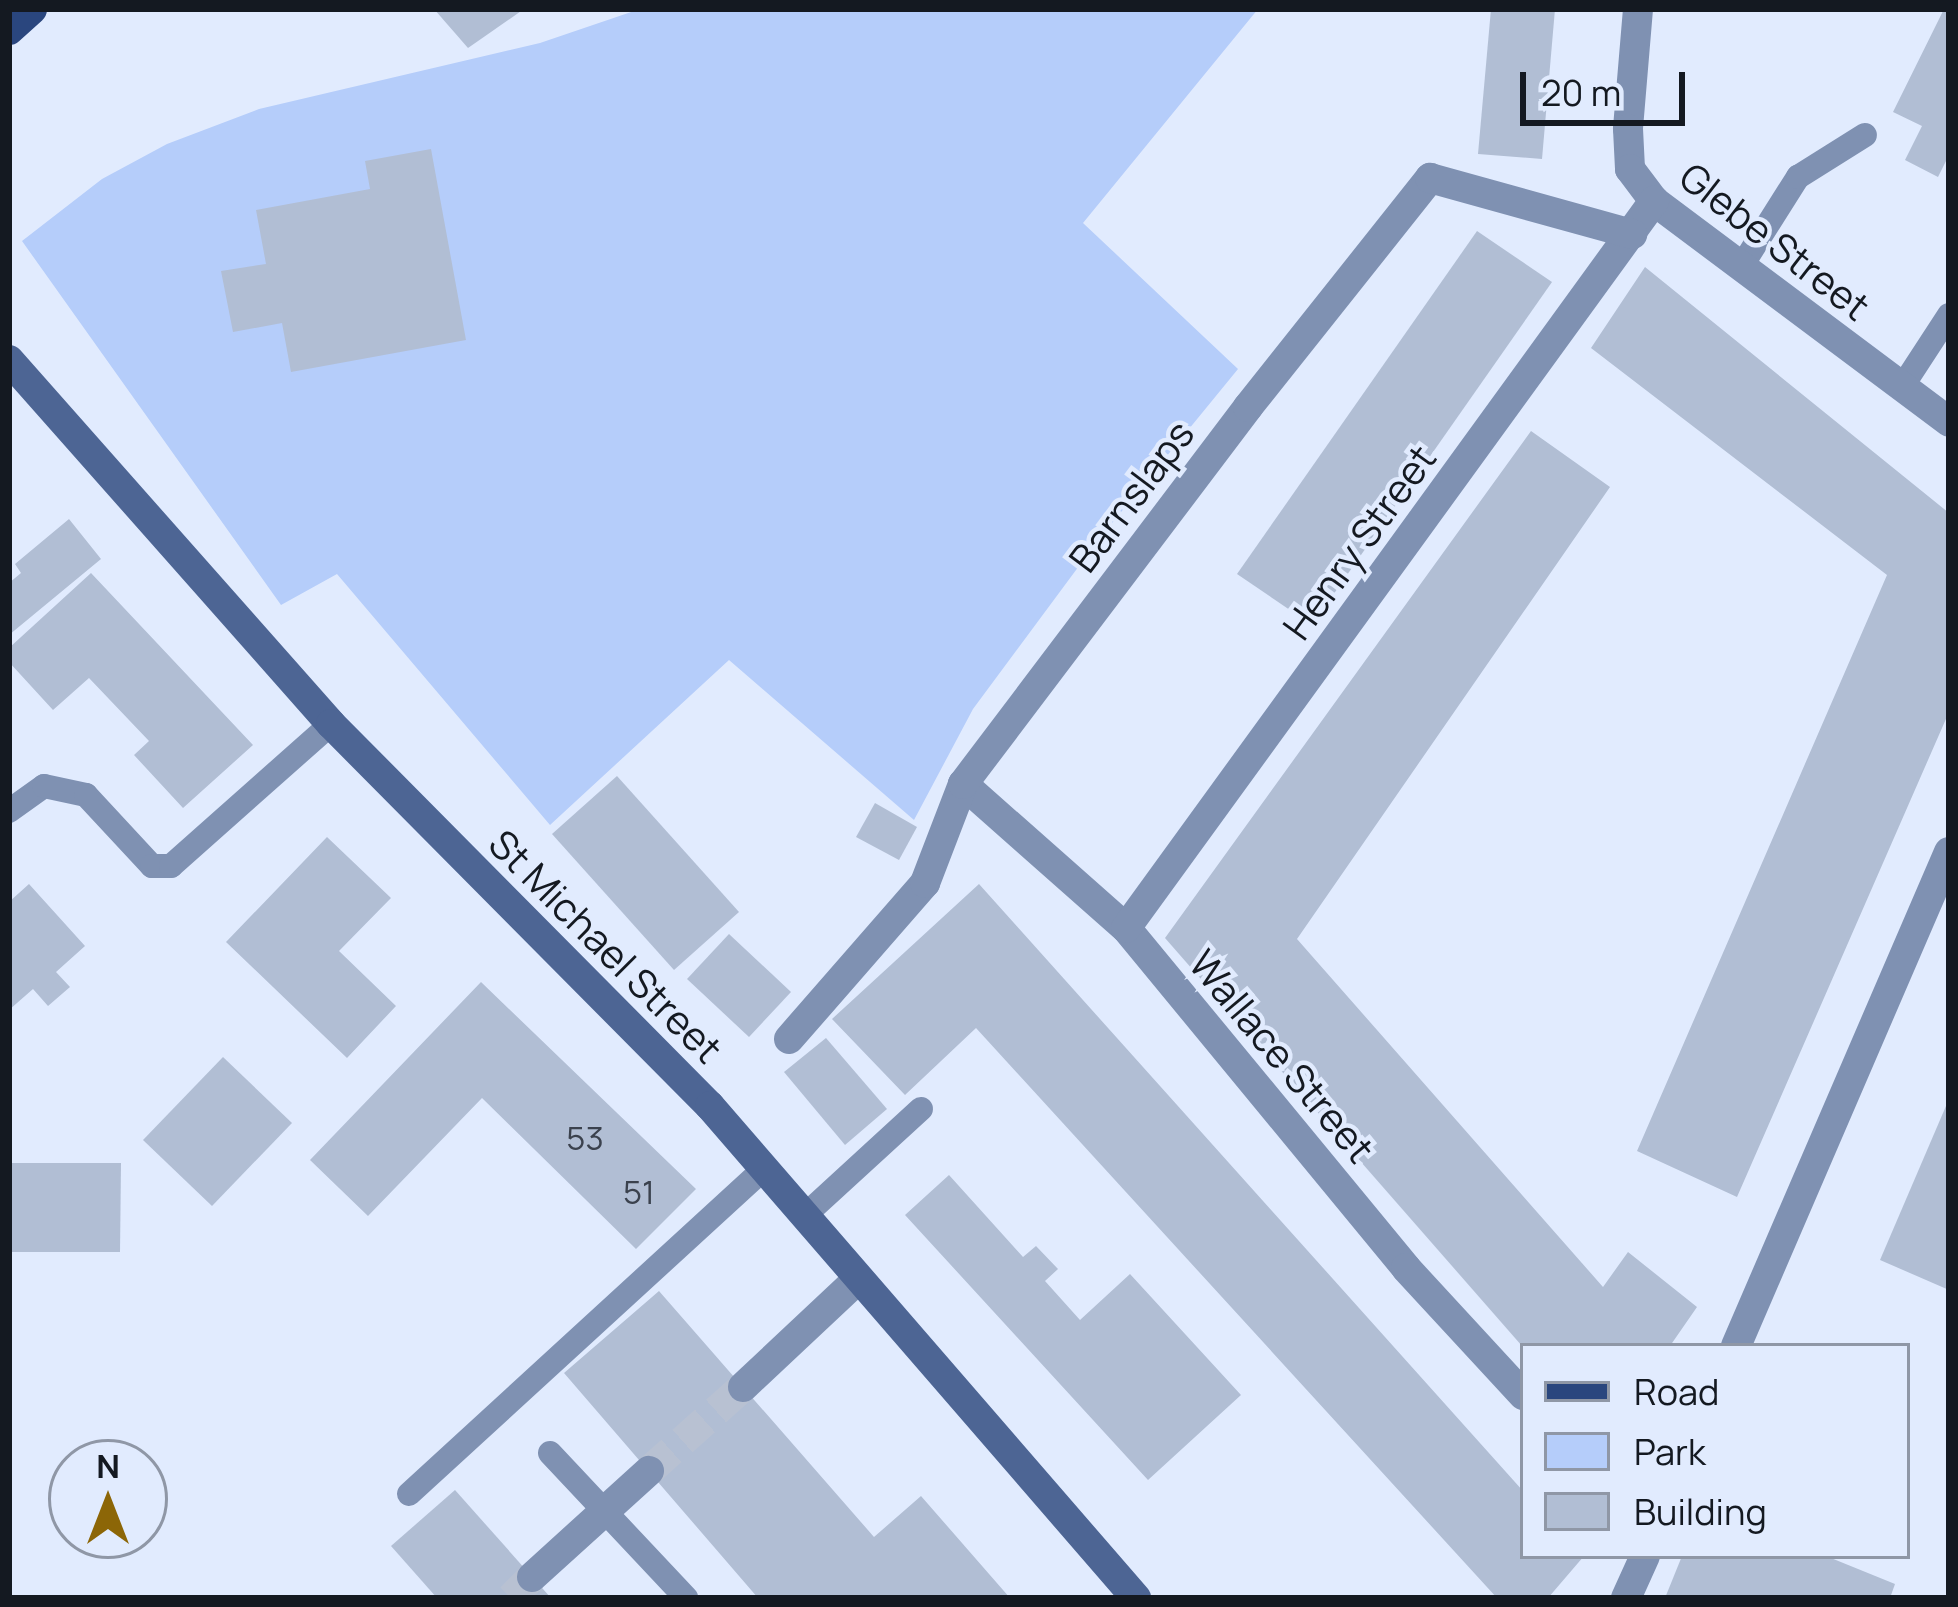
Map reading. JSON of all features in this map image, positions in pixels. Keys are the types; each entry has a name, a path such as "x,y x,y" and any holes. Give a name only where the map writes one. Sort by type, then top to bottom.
{"main road":[{"path":"9,29 32,9"},
{"name":"St Michael Street","path":"9,360 332,724 710,1106 1136,1598"}],"street":[{"name":"Glebe Street","path":"1638,9 1628,129 1630,169 1654,201 1949,422"},
{"name":"Barnslaps","path":"789,1040 925,883 964,784 1248,407 1430,178 1632,234"},
{"name":"Henry Street","path":"1126,928 1654,201"},
{"name":"Wallace Street","path":"964,784 1126,928 1406,1268 1520,1392"},
{"path":"1737,1343 1949,851"},
{"path":"743,1387 857,1280"},
{"path":"532,1577 649,1471"},
{"path":"1626,1598 1644,1559"}],"lane":[{"path":"1741,267 1798,177 1865,135"},
{"path":"1902,388 1949,315"},
{"path":"9,811 44,786 86,796 152,866 171,866 332,724"},
{"path":"803,1217 921,1109"},
{"path":"409,1494 762,1170"},
{"path":"550,1453 686,1598"}],"green space":[{"path":"640,9 1258,9 1083,223 1238,369 1099,539 973,709 914,820 729,660 550,825 337,574 281,605 22,241 102,179 167,144 259,109 540,43"}],"building":[{"path":"434,9 524,9 468,48"},
{"path":"1491,9 1555,9 1542,159 1478,154"},
{"path":"1944,9 1949,9 1949,155 1938,177 1905,160 1922,126 1893,112"},
{"path":"431,149 466,340 291,372 282,323 233,332 221,271 266,264 256,210 370,189 365,161"},
{"path":"1477,231 1552,282 1312,625 1237,574"},
{"path":"1645,267 1949,513 1949,712 1737,1197 1637,1151 1887,575 1591,348"},
{"path":"1531,431 1610,487 1297,939 1603,1287 1628,1252 1697,1307 1672,1343 1520,1344 1165,938"},
{"path":"69,519 101,559 9,635 9,583 21,573 15,564"},
{"path":"91,573 253,745 183,808 134,755 149,741 89,678 53,710 9,662 9,648"},
{"path":"617,776 739,912 674,970 552,834"},
{"path":"875,803 917,827 899,860 856,837"},
{"path":"327,837 391,898 339,951 396,1006 347,1058 226,942"},
{"path":"29,884 85,946 56,972 70,987 48,1006 33,989 9,1010 9,902"},
{"path":"979,884 1520,1488 1520,1559 1581,1559 1548,1598 1497,1598 976,1028 905,1095 832,1019"},
{"path":"729,934 791,992 749,1037 687,979"},
{"path":"481,982 696,1189 636,1249 482,1098 368,1216 310,1160"},
{"path":"826,1038 887,1109 845,1145 784,1072"},
{"path":"223,1057 292,1123 212,1206 143,1140"},
{"path":"1949,1099 1949,1290 1880,1260"},
{"path":"9,1163 121,1163 120,1252 9,1252"},
{"path":"949,1175 1023,1257 1036,1246 1058,1269 1045,1281 1080,1320 1130,1274 1241,1395 1148,1480 905,1215"},
{"path":"659,1291 874,1537 921,1496 1010,1598 758,1598 564,1373"},
{"path":"455,1490 551,1598 437,1598 391,1546"},
{"path":"1681,1559 1833,1559 1895,1584 1890,1598 1665,1598"}],"tunnel":[{"path":"649,1471 743,1387"},
{"path":"511,1598 532,1577"}]}
